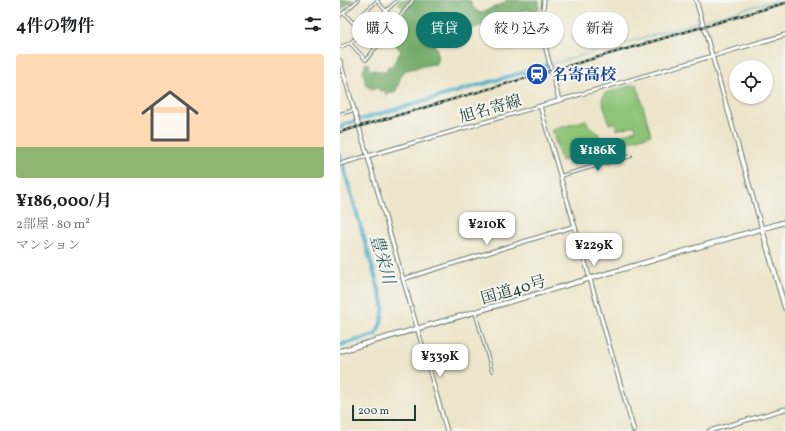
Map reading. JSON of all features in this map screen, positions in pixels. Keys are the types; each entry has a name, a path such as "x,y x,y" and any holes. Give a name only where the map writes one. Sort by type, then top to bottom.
{"highway":[{"name":"国道40号","path":"340,351 785,222"},
{"path":"762,229 785,308"}],"street":[{"path":"340,16 358,0"},
{"path":"364,12 377,0 386,11 398,0"},
{"path":"404,12 413,0"},
{"path":"544,0 541,30 559,100"},
{"path":"696,0 762,229"},
{"path":"344,13 352,22"},
{"name":"旭名寄線","path":"340,164 785,35"},
{"path":"340,47 350,43"},
{"path":"355,48 366,60 376,48"},
{"path":"340,61 447,431"},
{"path":"340,75 344,76"},
{"path":"540,106 634,431"},
{"path":"340,114 354,110"},
{"path":"560,176 631,156"},
{"path":"403,279 575,226"},
{"path":"475,312 492,371"},
{"path":"709,431 785,409"}],"green space":[{"path":"340,0 353,0 340,11"},
{"path":"400,0 411,0 404,9 398,3"},
{"path":"414,0 470,0 473,8 480,13 480,26 472,29 472,12 416,12 416,48 436,48 438,62 434,65 403,71 396,91 386,95 385,90 380,91 376,87 373,89 366,86 363,70 366,63 369,64 368,69 386,72 388,66 392,66 401,51 398,48 408,48 408,12 405,12"},
{"path":"506,0 539,0 539,9 537,11 527,10 518,12 482,12 505,3"},
{"path":"637,84 651,135 627,142 624,134 636,130 635,125 617,130 615,123 609,124 602,99 605,93"},
{"path":"586,120 589,126 598,133 603,148 561,161 552,130"}],"waterway":[{"name":"豊栄川","path":"704,20 777,0"},
{"name":"豊栄川","path":"552,64 701,21"},
{"name":"豊栄川","path":"340,128 345,124 548,65"},
{"name":"豊栄川","path":"340,155 383,304 380,324 375,335 340,345"}],"railway":[{"path":"340,132 785,3"}],"place":[{"name":"名寄高校","path":"537,74"}]}
